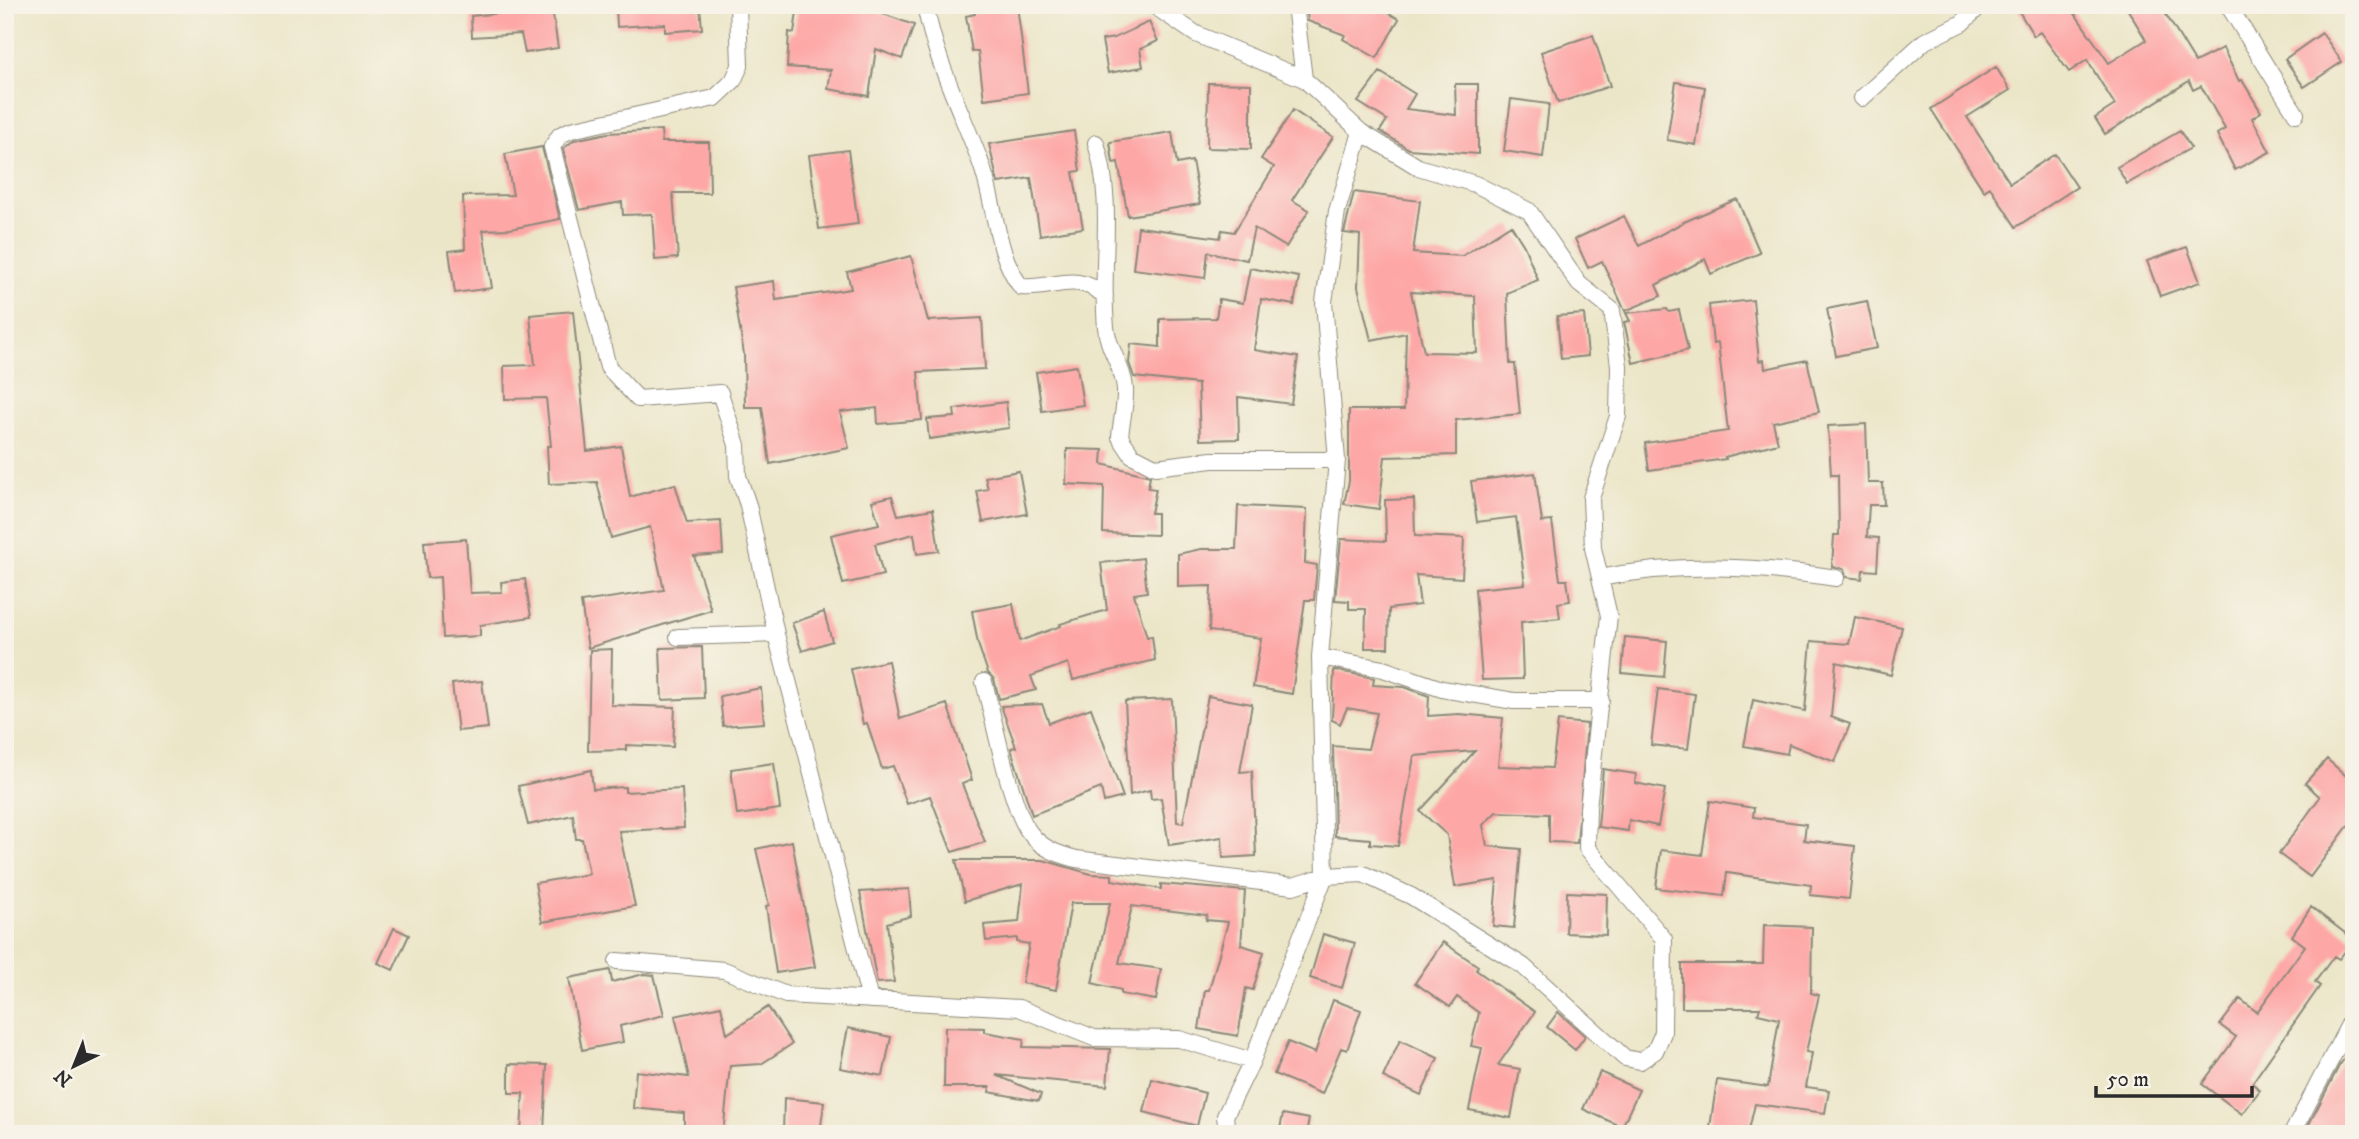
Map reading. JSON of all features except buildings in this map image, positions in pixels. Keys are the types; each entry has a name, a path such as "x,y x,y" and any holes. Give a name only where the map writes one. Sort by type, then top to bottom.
{"street":[{"path":"738,5 740,66 733,81 715,98 570,130 559,135 552,147 608,367 638,399 720,393 737,445 738,476 755,531 776,634 870,1000"},
{"path":"925,5 946,82 981,162 993,216 1012,274 1021,287 1037,288 1069,281 1093,286 1105,296"},
{"path":"984,682 1016,803 1028,832 1049,851 1076,859 1293,886 1325,876 1363,874 1411,896 1522,966 1573,1008 1625,1058 1640,1061 1655,1051 1663,1033 1664,939 1587,848 1588,808 1609,616 1593,548 1591,498 1618,416 1619,366 1612,310 1579,284 1529,211 1475,184 1418,167 1361,132 1304,79 1196,34 1153,5"},
{"path":"1294,5 1304,79"},
{"path":"1862,98 1924,41 1962,23 1981,5"},
{"path":"2228,5 2296,114"},
{"path":"1227,1134 1225,1116 1252,1061 1325,876 1320,657 1337,460 1324,302 1337,211 1361,132"},
{"path":"1096,143 1102,164 1108,217 1104,258 1106,330 1126,388 1120,437 1132,455 1155,467 1212,460 1337,460"},
{"path":"1600,578 1641,570 1753,567 1836,578"},
{"path":"678,637 776,634"},
{"path":"1320,657 1383,669 1442,689 1514,701 1601,701"},
{"path":"617,961 724,970 786,995 1019,1008 1094,1038 1179,1039 1252,1061"},
{"path":"2292,1134 2354,1015"}]}
